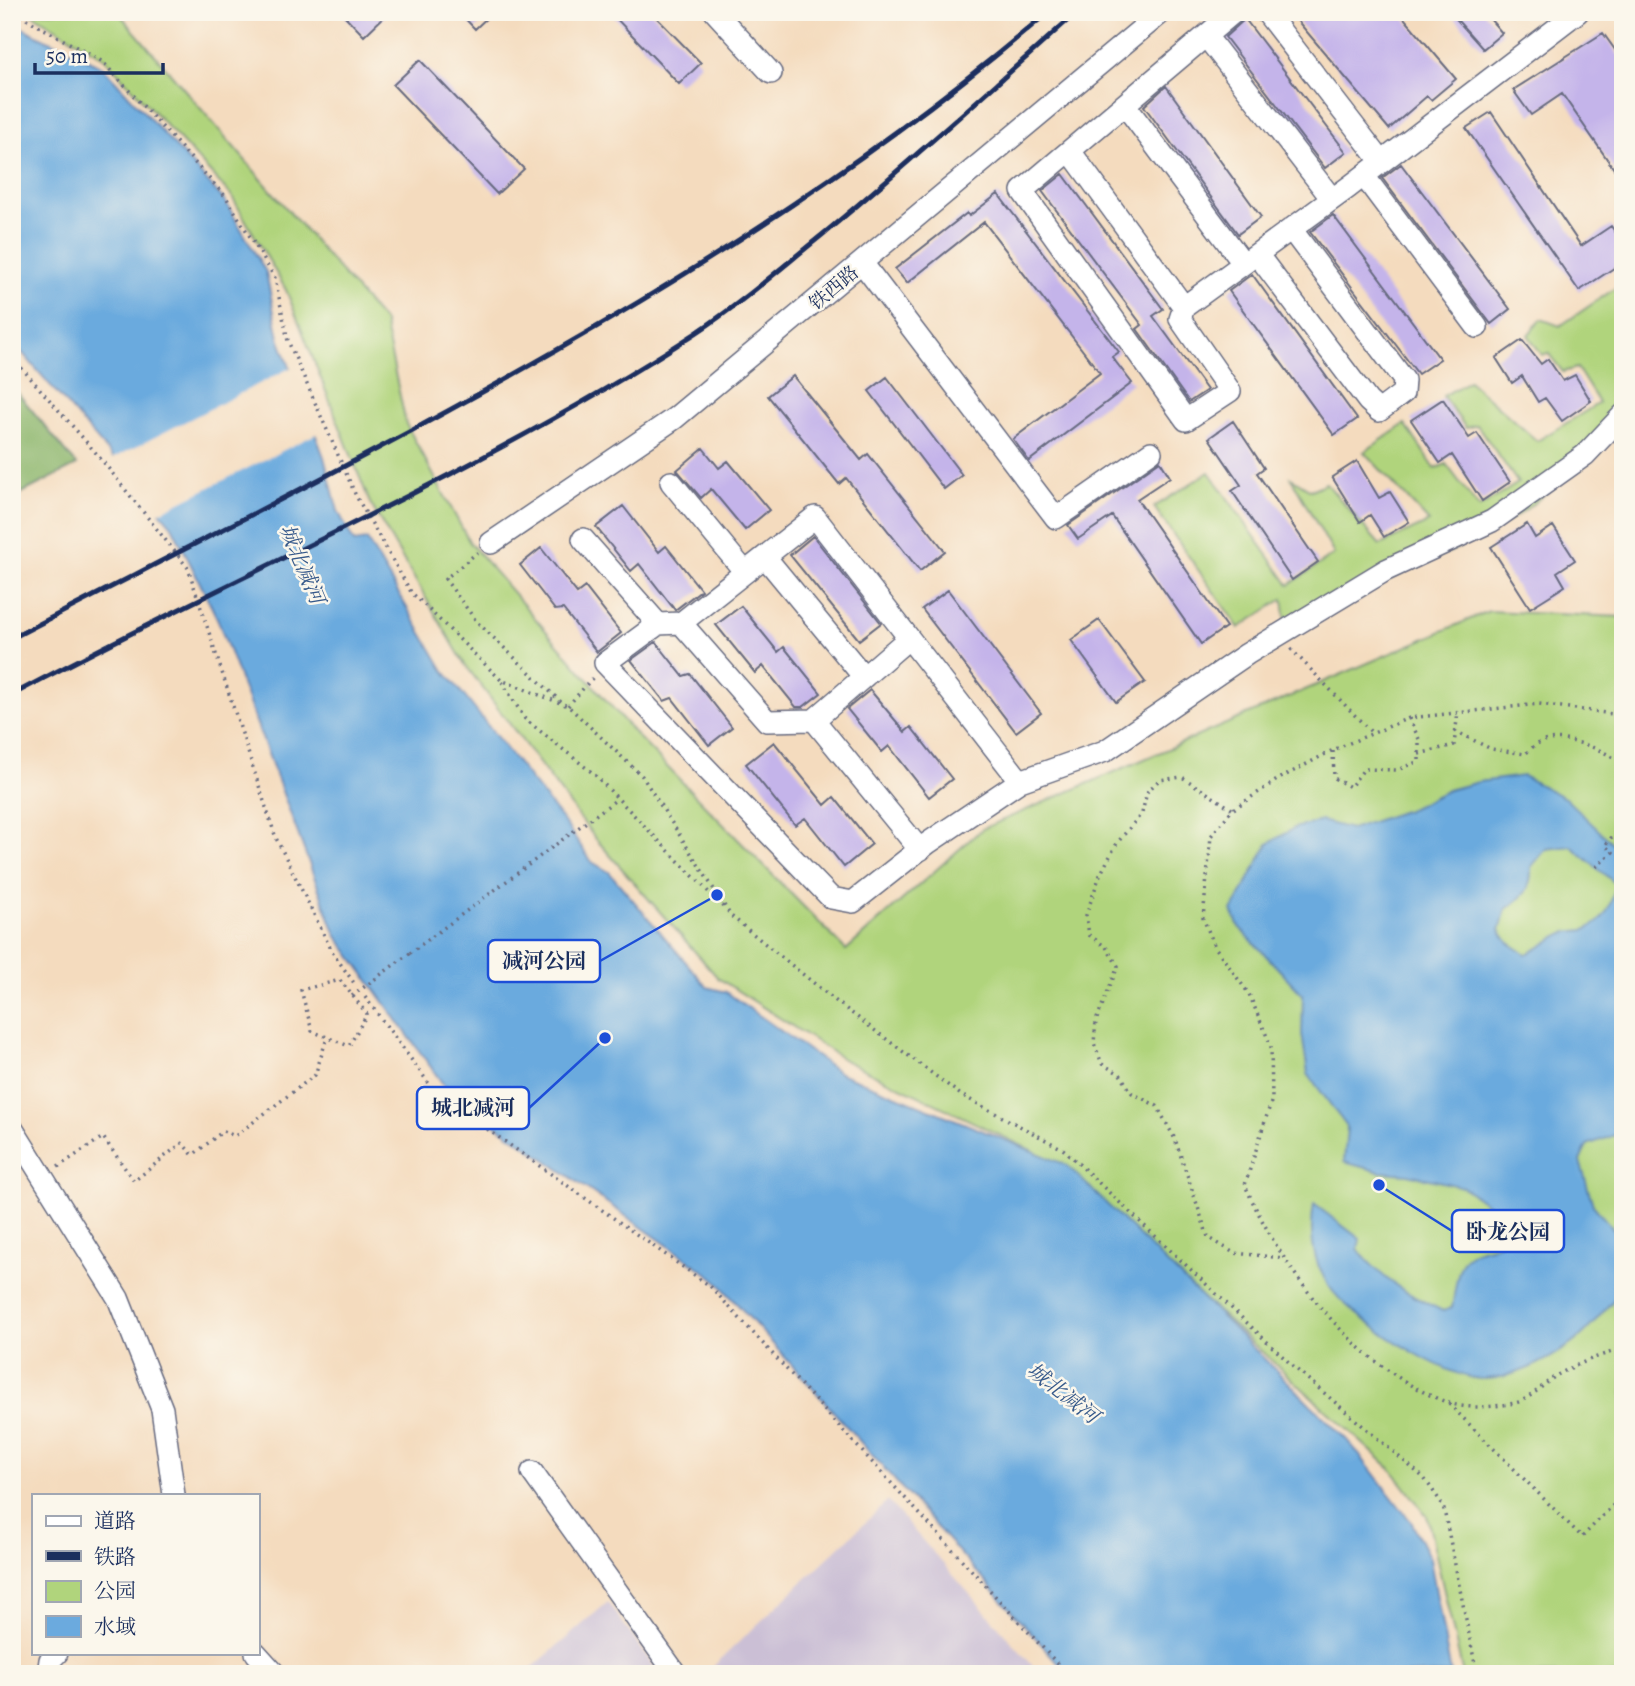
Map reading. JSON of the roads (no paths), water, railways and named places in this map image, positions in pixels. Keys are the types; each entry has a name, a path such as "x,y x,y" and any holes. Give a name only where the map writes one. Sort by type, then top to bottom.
{"street":[{"path":"715,12 771,74"},
{"name":"铁西路","path":"491,544 675,418 1162,12"},
{"path":"1234,12 1022,191 1186,420 1230,391 1180,319 1184,307 1364,176 1578,12"},
{"path":"1266,12 1382,162"},
{"path":"1206,36 1332,199"},
{"path":"1125,105 1250,259 1379,411 1403,393 1404,380 1291,229"},
{"path":"1070,151 1184,307"},
{"path":"1364,176 1477,327"},
{"path":"863,264 1056,518 1151,452"},
{"path":"1020,781 815,517 681,623 657,624 606,663 831,898 853,902 920,850 1020,781 1105,751 1282,634 1386,570 1492,521 1585,455 1621,421"},
{"path":"671,482 745,572"},
{"path":"583,539 657,624"},
{"path":"765,557 864,677"},
{"path":"681,623 767,721 814,720 909,638"},
{"path":"814,720 920,850"},
{"path":"12,1128 118,1298 162,1409 174,1494"},
{"path":"532,1472 676,1674"},
{"path":"48,1674 50,1660 56,1654"},
{"path":"257,1654 275,1674"}],"water":[{"path":"12,23 103,67 225,201 266,272 279,338 324,457 338,511 354,542 367,540 443,669 564,822 592,862 609,872 707,987 726,992 840,1073 1067,1165 1350,1443 1412,1523 1430,1559 1451,1674 1068,1674 714,1278 448,1091 336,935 217,618 172,526 12,341"},
{"path":"1523,776 1565,798 1613,844 1623,848 1623,1129 1618,1134 1587,1145 1580,1161 1593,1205 1617,1234 1623,1234 1623,1290 1588,1329 1550,1358 1522,1371 1482,1379 1446,1369 1399,1344 1340,1299 1323,1276 1315,1257 1312,1236 1314,1204 1360,1239 1358,1249 1376,1270 1407,1293 1443,1311 1452,1308 1455,1287 1465,1259 1477,1251 1501,1243 1507,1231 1508,1219 1463,1187 1408,1174 1380,1172 1344,1162 1347,1127 1308,1074 1302,1034 1303,995 1239,927 1232,911 1268,844 1294,828 1321,821 1351,829 1410,809 1448,790 1478,782","holes":["1571,846 1616,884 1610,905 1604,916 1594,925 1564,933 1526,954 1509,943 1500,930 1506,909 1526,892 1531,867 1546,849"]}],"railway":[{"path":"12,638 416,428 549,355 679,277 806,195 929,107 1048,12"},
{"path":"12,695 530,432 696,333 744,298 854,208 1077,12"}],"place":[{"name":"减河公园","path":"717,895"},
{"name":"城北减河","path":"605,1038"},
{"name":"卧龙公园","path":"1379,1185"}]}
